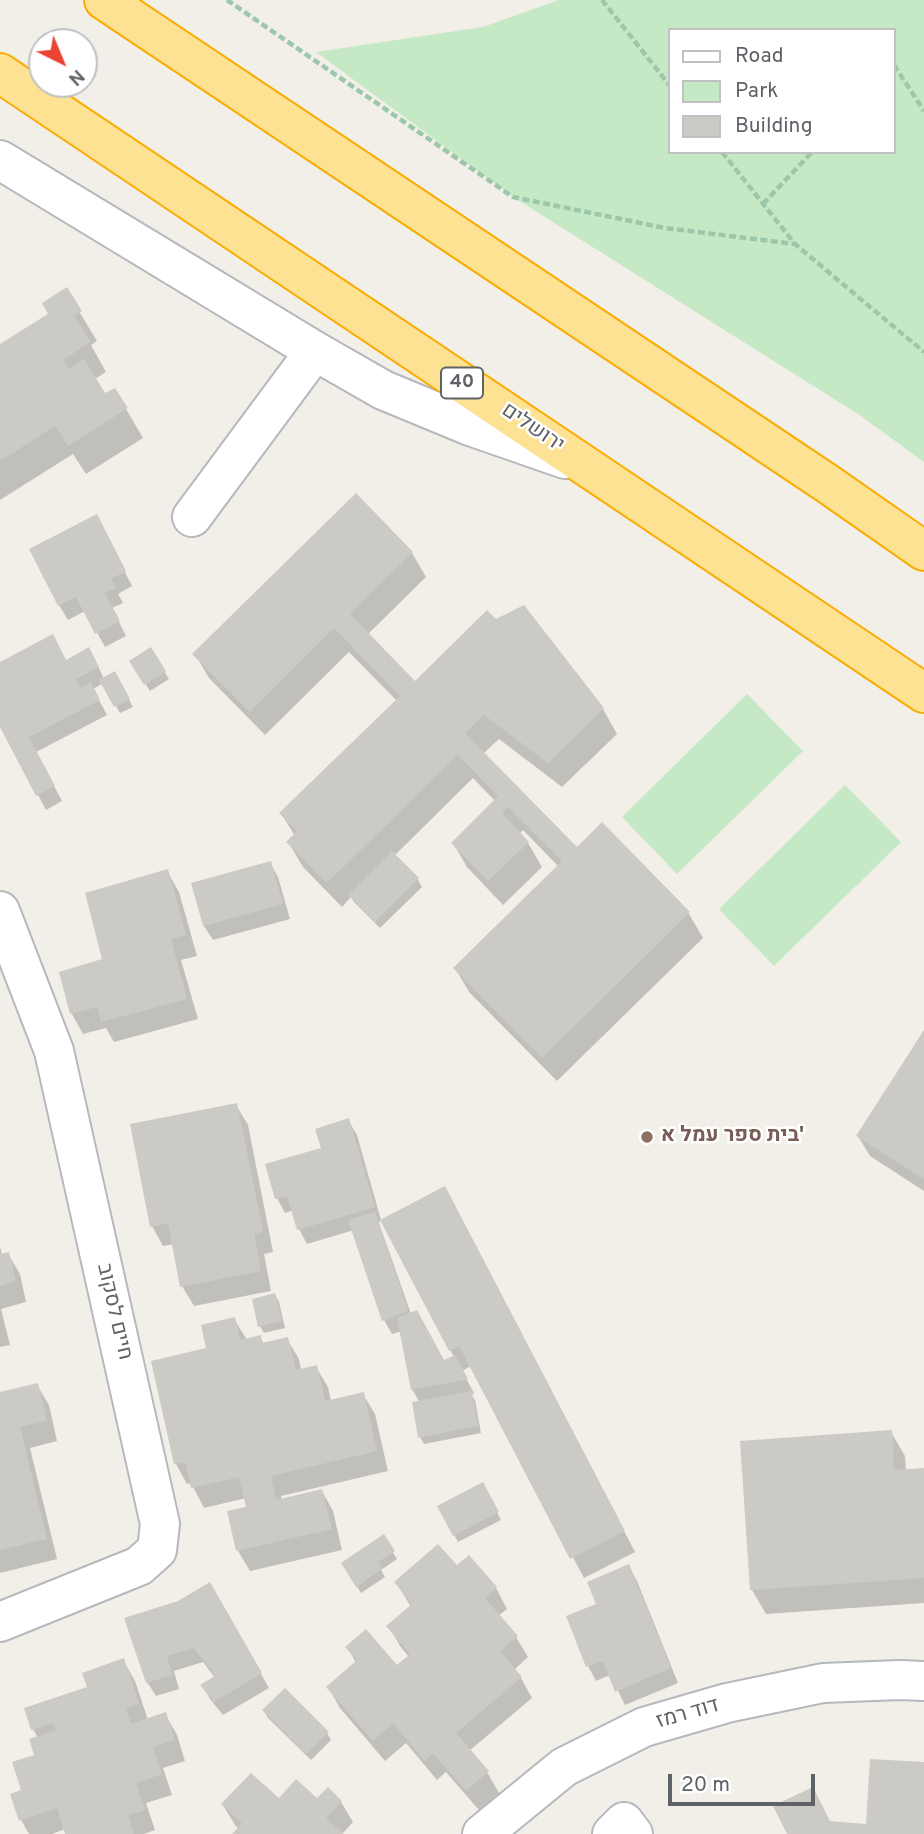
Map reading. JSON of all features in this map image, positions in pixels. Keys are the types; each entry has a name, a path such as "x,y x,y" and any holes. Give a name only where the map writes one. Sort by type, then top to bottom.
{"highway":[{"path":"104,0 924,551"},
{"name":"ירושלים","path":"0,73 924,693"}],"street":[{"path":"0,160 383,390 470,426 588,467"},
{"path":"192,517 315,351"},
{"name":"חיים לסקוב","path":"0,911 54,1051 160,1524 157,1550 139,1566 0,1622"},
{"name":"דוד רמז","path":"482,1834 564,1767 644,1727 727,1703 823,1683 924,1681"},
{"path":"612,1834 624,1822 633,1834"}],"path":[{"path":"227,0 513,197 665,228 795,244"},
{"path":"602,0 668,83"},
{"path":"896,68 924,111"},
{"path":"724,154 795,244 924,352"},
{"path":"763,204 810,154"}],"green space":[{"path":"559,0 924,0 924,462 858,414 513,197 316,52 483,27"},
{"path":"747,694 803,751 677,874 622,817"},
{"path":"845,785 901,842 774,966 719,909"}],"building":[{"path":"67,287 82,311 74,316 91,342 63,360 69,369 84,359 105,393 115,388 128,408 68,446 55,426 0,461 0,344 48,314 42,303"},
{"path":"356,493 413,552 350,614 415,681 487,610 496,619 524,605 604,708 548,763 484,715 465,733 577,847 602,822 690,912 542,1058 453,968 562,861 508,807 502,813 529,842 488,881 451,843 498,796 458,755 327,883 286,842 297,831 279,813 400,696 334,628 250,712 192,654"},
{"path":"97,514 126,571 111,579 116,588 105,593 120,621 95,634 76,597 58,606 29,549"},
{"path":"53,634 66,660 89,647 99,667 76,679 80,688 91,682 100,700 29,737 55,786 36,796 0,727 0,662"},
{"path":"151,647 166,671 144,685 129,661"},
{"path":"115,671 130,699 114,707 99,680"},
{"path":"392,851 419,878 375,922 348,895"},
{"path":"271,861 283,904 203,926 191,883"},
{"path":"168,869 186,935 171,939 187,999 101,1022 97,1007 70,1014 59,972 102,959 85,893"},
{"path":"924,1030 924,1179 856,1136"},
{"path":"237,1103 263,1232 254,1234 261,1271 180,1287 168,1223 150,1227 130,1124"},
{"path":"349,1118 375,1207 297,1230 287,1196 275,1199 265,1164 321,1148 315,1129"},
{"path":"445,1186 625,1531 570,1559 459,1346 449,1351 380,1220"},
{"path":"375,1212 408,1311 382,1321 348,1220"},
{"path":"9,1252 16,1281 0,1286 0,1254"},
{"path":"275,1293 282,1321 258,1327 252,1299"},
{"path":"417,1310 444,1360 455,1355 468,1379 411,1390 397,1318"},
{"path":"235,1317 240,1340 261,1335 262,1343 288,1337 296,1370 317,1365 325,1401 364,1392 377,1451 271,1476 276,1500 322,1489 332,1529 236,1551 227,1511 246,1507 239,1477 191,1488 185,1462 174,1464 151,1361 206,1348 201,1325"},
{"path":"38,1383 47,1421 20,1427 47,1539 0,1550 0,1392"},
{"path":"472,1391 478,1426 418,1438 412,1402"},
{"path":"892,1430 894,1470 924,1468 924,1578 750,1590 740,1441"},
{"path":"483,1482 499,1512 453,1536 437,1506"},
{"path":"384,1534 395,1551 378,1562 382,1569 356,1587 341,1563"},
{"path":"438,1544 457,1565 469,1555 497,1587 485,1598 518,1636 500,1651 522,1677 456,1733 489,1771 466,1791 433,1753 425,1761 393,1723 373,1741 326,1687 357,1660 345,1647 366,1629 397,1665 410,1654 386,1626 412,1604 394,1582"},
{"path":"629,1564 671,1668 615,1692 603,1661 586,1667 566,1616 596,1604 587,1582"},
{"path":"210,1582 262,1673 214,1702 200,1685 215,1676 194,1648 167,1656 172,1675 146,1683 124,1618 178,1601"},
{"path":"124,1658 139,1704 126,1708 131,1724 166,1712 175,1740 153,1747 162,1774 136,1783 145,1810 128,1815 134,1834 65,1834 57,1808 19,1821 10,1794 21,1790 12,1762 34,1755 29,1739 56,1730 53,1723 31,1730 24,1708 87,1687 82,1673"},
{"path":"285,1688 329,1732 306,1754 262,1710"},
{"path":"870,1759 924,1762 924,1834 787,1834 773,1806 813,1787 830,1821 866,1824"},
{"path":"251,1773 279,1798 296,1779 317,1798 328,1787 342,1801 326,1818 344,1834 232,1834 242,1823 221,1804"}],"place":[{"name":"בית ספר עמל א'","path":"647,1137"}]}
